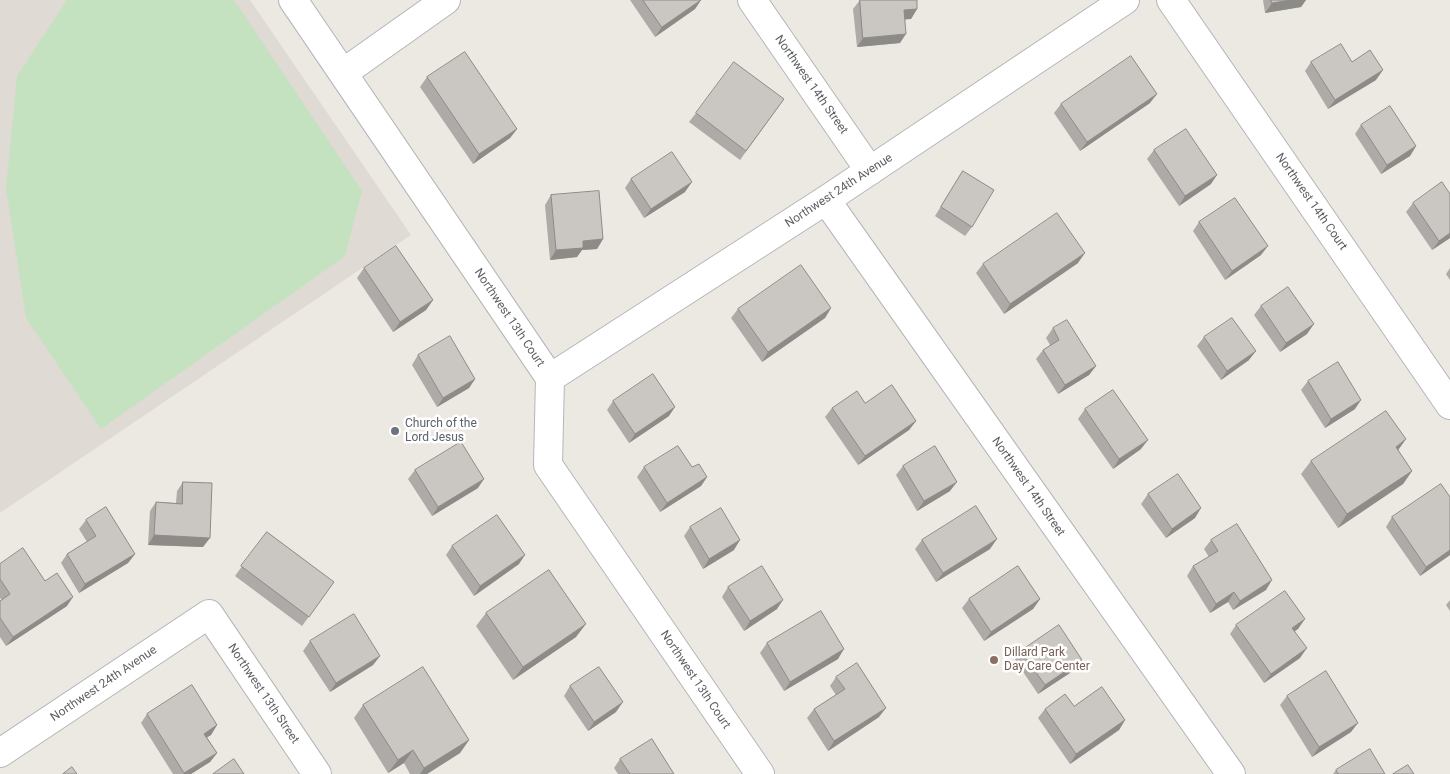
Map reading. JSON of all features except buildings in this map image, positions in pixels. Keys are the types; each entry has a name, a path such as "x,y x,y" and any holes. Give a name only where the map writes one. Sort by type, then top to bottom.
{"street":[{"name":"Northwest 13th Court","path":"293,0 550,378 548,465 760,774"},
{"path":"343,73 446,0"},
{"name":"Northwest 14th Street","path":"752,0 870,171"},
{"name":"Northwest 24th Avenue","path":"550,378 826,200 1126,0"},
{"name":"Northwest 14th Court","path":"1171,0 1450,405"},
{"name":"Northwest 14th Street","path":"826,200 1231,774"},
{"name":"Northwest 24th Avenue","path":"0,753 209,614"},
{"name":"Northwest 13th Street","path":"209,614 317,774"}],"shaded area":[{"path":"0,0 250,0 411,235 0,513"}],"green space":[{"path":"67,0 234,0 362,191 345,256 101,429 26,318 6,189 17,76"}],"place":[{"name":"Church of the Lord Jesus","path":"395,431"},
{"name":"Dillard Park Day Care Center","path":"994,660"}]}
